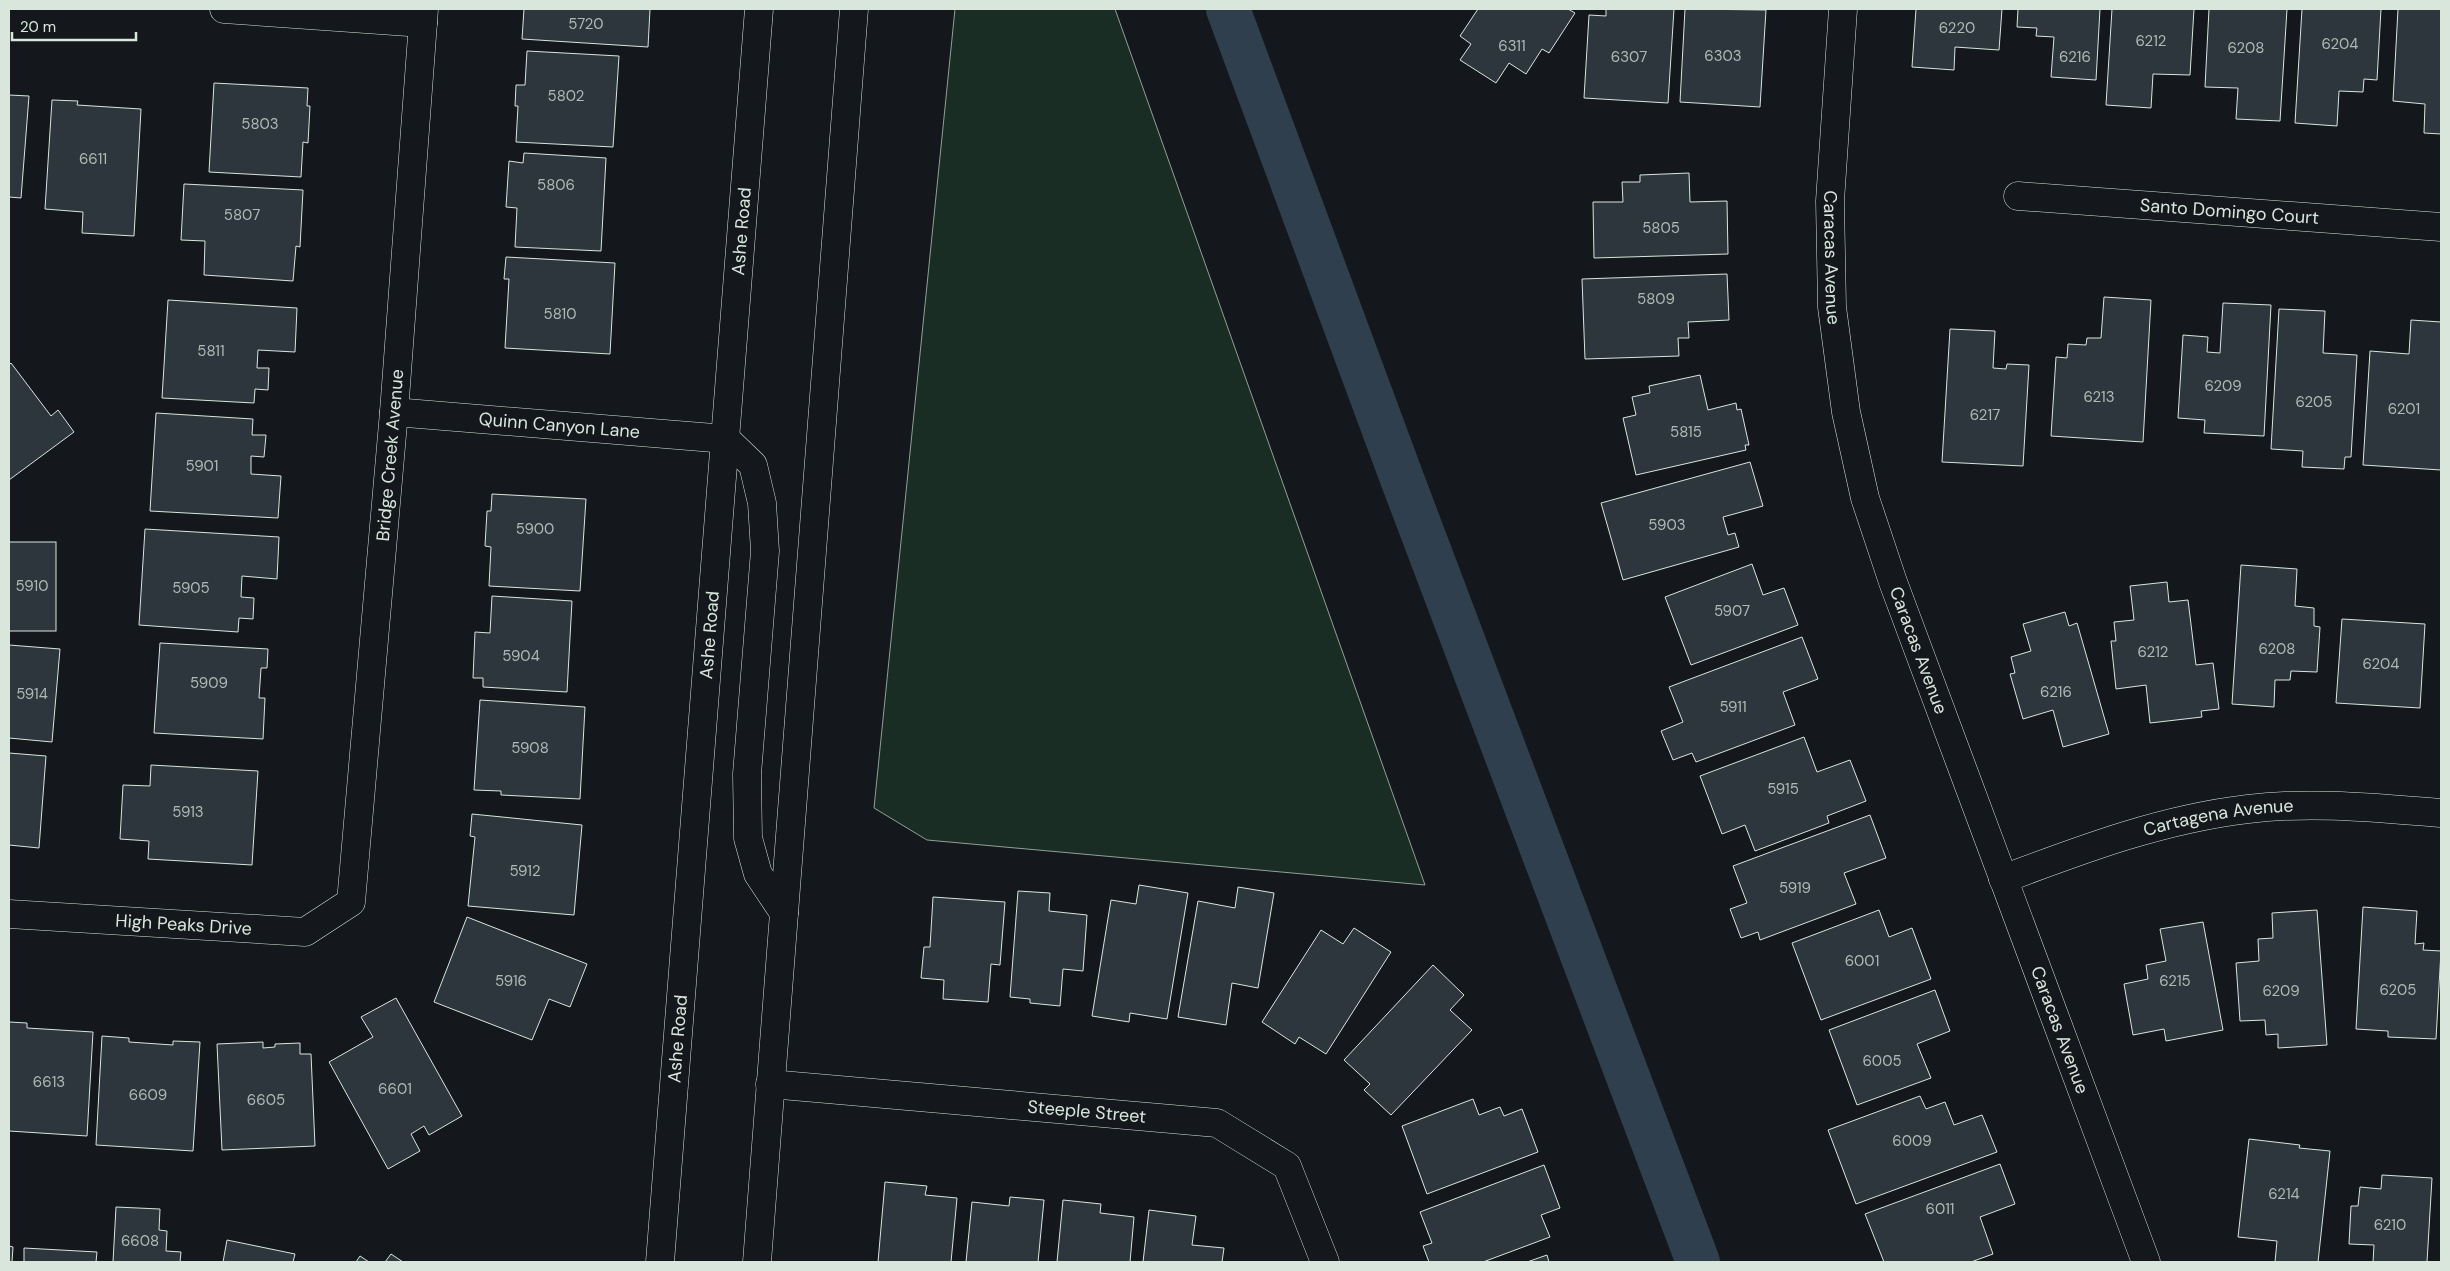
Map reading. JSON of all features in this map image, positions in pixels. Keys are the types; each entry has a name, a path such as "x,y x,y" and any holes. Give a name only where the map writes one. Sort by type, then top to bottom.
{"street":[{"path":"224,9 423,16"},
{"name":"Ashe Road","path":"660,1262 673,1075 726,439 759,9"},
{"path":"757,1262 823,438 854,9"},
{"name":"Caracas Avenue","path":"1843,9 1830,201 1832,307 1846,412 1865,498 1893,582 2146,1262"},
{"name":"Bridge Creek Avenue","path":"351,902 394,412 423,16"},
{"name":"Santo Domingo Court","path":"2018,196 2441,228"},
{"name":"Quinn Canyon Lane","path":"394,412 726,439"},
{"path":"726,439 752,465 762,503 765,551 747,774 748,838 758,874 784,913"},
{"name":"Cartagena Avenue","path":"2003,879 2091,846 2168,822 2248,809 2328,805 2441,813"},
{"name":"High Peaks Drive","path":"9,914 305,932 351,902"},
{"name":"Steeple Street","path":"770,1084 1217,1122 1287,1166 1325,1262"}],"green space":[{"path":"955,9 1115,9 1425,885 927,840 874,808"}],"building":[{"path":"524,9 650,9 648,47 522,39"},
{"path":"1478,9 1568,9 1575,13 1549,53 1542,49 1526,74 1509,63 1496,83 1460,60 1471,44 1460,36"},
{"path":"1606,9 1674,9 1668,103 1584,98 1589,15 1606,16"},
{"path":"1685,9 1766,10 1760,107 1680,102"},
{"path":"1916,9 2002,9 1999,50 1955,47 1954,70 1912,67"},
{"path":"2018,9 2100,9 2096,80 2051,77 2054,37 2036,36 2037,28 2017,27"},
{"path":"2112,9 2194,9 2190,75 2153,74 2151,108 2106,105"},
{"path":"2209,9 2287,9 2280,121 2236,119 2238,88 2205,87"},
{"path":"2302,9 2381,9 2377,80 2364,79 2363,92 2339,91 2337,126 2295,123"},
{"path":"2398,9 2441,9 2441,134 2424,133 2425,104 2393,101"},
{"path":"527,51 619,56 613,147 516,142 518,106 515,106 516,85 525,85"},
{"path":"214,83 308,88 307,106 310,106 308,143 303,142 301,177 209,172"},
{"path":"9,95 29,96 21,198 9,197"},
{"path":"52,100 78,101 77,105 141,109 134,236 82,233 83,212 45,209"},
{"path":"524,153 606,158 601,251 515,247 517,208 506,207 509,161 523,163"},
{"path":"1689,173 1690,202 1727,201 1728,254 1594,258 1593,202 1623,202 1622,182 1640,182 1640,175"},
{"path":"184,184 303,190 300,247 296,246 293,281 204,275 205,241 181,240"},
{"path":"506,257 615,263 610,354 505,348 509,279 504,279"},
{"path":"1727,274 1729,320 1688,322 1689,338 1678,338 1679,356 1585,359 1582,279"},
{"path":"2104,297 2151,300 2143,442 2051,436 2056,357 2067,358 2068,344 2086,345 2087,338 2101,338"},
{"path":"168,300 297,308 295,352 258,350 257,368 269,368 268,390 255,389 254,403 162,398"},
{"path":"2223,303 2271,305 2264,436 2204,433 2205,420 2178,418 2183,335 2208,337 2207,352 2220,353"},
{"path":"2279,309 2325,311 2323,353 2357,355 2351,457 2345,457 2344,469 2302,467 2303,451 2271,449"},
{"path":"2411,320 2441,322 2441,470 2363,465 2370,351 2409,354"},
{"path":"1950,329 1995,331 1993,368 2006,369 2007,364 2029,365 2023,466 1942,462"},
{"path":"11,363 51,416 58,410 74,432 9,480 9,365"},
{"path":"1700,375 1708,410 1736,403 1737,410 1741,409 1749,445 1745,445 1746,450 1636,475 1623,418 1636,415 1632,397 1650,393 1649,386"},
{"path":"156,413 253,419 252,435 266,435 264,457 251,456 251,474 281,476 278,518 150,511"},
{"path":"1750,462 1763,506 1723,517 1728,535 1735,533 1739,547 1623,580 1601,503"},
{"path":"492,494 586,499 580,591 489,586 491,547 485,546 487,511 491,511"},
{"path":"145,529 279,537 277,579 242,576 241,597 254,598 253,619 239,618 238,632 139,625"},
{"path":"9,542 56,542 56,631 9,631"},
{"path":"1752,564 1763,595 1784,588 1798,625 1691,665 1665,597"},
{"path":"2241,565 2297,569 2295,606 2314,608 2314,626 2320,627 2317,672 2291,671 2290,680 2275,680 2274,707 2232,704"},
{"path":"2167,582 2169,602 2188,600 2196,665 2213,663 2219,709 2201,711 2202,717 2150,723 2146,685 2116,689 2111,641 2116,641 2114,622 2134,620 2130,586"},
{"path":"492,596 572,601 567,692 483,687 483,678 473,678 475,632 490,633"},
{"path":"2065,612 2069,626 2077,623 2109,734 2063,747 2053,710 2023,719 2010,674 2015,673 2011,657 2031,651 2023,624"},
{"path":"2342,619 2425,624 2420,708 2336,703"},
{"path":"1802,637 1818,679 1783,692 1795,725 1696,762 1692,753 1673,760 1661,731 1683,722 1669,687"},
{"path":"160,643 268,649 267,668 261,668 259,698 265,698 263,739 154,733"},
{"path":"9,645 60,649 52,742 9,738"},
{"path":"480,700 585,707 580,799 501,795 501,791 474,790"},
{"path":"1804,737 1817,772 1850,760 1866,801 1827,816 1829,823 1755,851 1745,825 1722,834 1700,776"},
{"path":"9,753 46,756 39,848 9,845"},
{"path":"151,765 258,771 252,865 148,859 149,841 120,839 123,785 150,786"},
{"path":"472,814 582,825 574,915 468,906 475,837 470,836"},
{"path":"1870,815 1886,858 1844,873 1856,904 1760,940 1758,932 1741,938 1730,909 1747,903 1733,866"},
{"path":"1139,885 1188,893 1167,1019 1130,1013 1129,1022 1092,1016 1111,900 1136,904"},
{"path":"1238,887 1274,893 1258,988 1232,983 1226,1025 1178,1017 1198,901 1235,908"},
{"path":"1018,891 1050,893 1049,911 1087,915 1083,971 1063,969 1060,1006 1030,1003 1030,999 1010,997"},
{"path":"933,897 1005,902 1000,965 991,964 988,1002 943,999 944,980 921,978 924,947 930,947"},
{"path":"2363,907 2417,911 2415,944 2424,943 2423,950 2441,951 2436,1039 2388,1037 2388,1031 2356,1029"},
{"path":"1879,910 1889,937 1912,928 1931,979 1821,1020 1792,943"},
{"path":"2317,910 2327,1045 2278,1048 2278,1034 2266,1035 2265,1020 2240,1021 2236,963 2259,961 2258,939 2273,938 2272,913"},
{"path":"467,917 587,964 570,1007 549,999 532,1040 434,1002"},
{"path":"2203,922 2223,1030 2166,1041 2164,1029 2133,1035 2124,984 2148,979 2146,965 2166,961 2160,929"},
{"path":"1354,928 1391,952 1326,1054 1299,1037 1295,1044 1262,1022 1321,930 1343,944"},
{"path":"1433,965 1464,995 1450,1010 1472,1030 1391,1115 1364,1090 1370,1084 1344,1060"},
{"path":"1935,990 1950,1031 1917,1044 1931,1078 1857,1105 1829,1030"},
{"path":"396,998 462,1116 429,1135 424,1126 411,1134 420,1151 388,1169 329,1062 373,1037 361,1017"},
{"path":"9,1022 27,1023 27,1028 93,1032 87,1136 9,1131"},
{"path":"102,1036 129,1038 129,1042 173,1045 173,1041 200,1042 193,1151 96,1145"},
{"path":"263,1042 263,1048 275,1047 275,1044 300,1043 300,1054 311,1054 315,1146 222,1150 217,1044"},
{"path":"1920,1096 1926,1109 1945,1102 1954,1125 1982,1115 1997,1152 1856,1204 1828,1130"},
{"path":"1473,1099 1479,1115 1500,1107 1504,1116 1522,1109 1538,1152 1427,1194 1402,1126"},
{"path":"2249,1139 2300,1145 2299,1148 2330,1151 2318,1262 2275,1262 2277,1241 2238,1237"},
{"path":"2000,1164 2015,1204 1980,1217 1993,1254 1971,1262 1884,1262 1865,1214"},
{"path":"1544,1165 1560,1208 1541,1215 1550,1237 1483,1262 1429,1262 1423,1246 1432,1243 1420,1212"},
{"path":"2382,1175 2432,1178 2427,1262 2373,1262 2374,1245 2349,1244 2351,1206 2358,1206 2360,1187 2381,1189"},
{"path":"885,1182 927,1186 925,1195 957,1198 951,1262 878,1262"},
{"path":"1010,1197 1044,1200 1038,1262 966,1262 972,1202 1009,1206"},
{"path":"1063,1200 1101,1204 1100,1213 1134,1217 1130,1262 1057,1262"},
{"path":"116,1207 160,1209 159,1230 167,1231 166,1251 181,1252 180,1262 113,1262"},
{"path":"1149,1210 1196,1216 1192,1245 1224,1248 1222,1262 1143,1262"},
{"path":"227,1240 295,1254 293,1262 223,1262"},
{"path":"9,1246 13,1247 12,1262 9,1262"},
{"path":"24,1248 97,1252 96,1262 24,1262"},
{"path":"391,1254 403,1262 385,1262"},
{"path":"1547,1255 1549,1262 1527,1262"},
{"path":"360,1256 369,1262 356,1262"}],"waterway":[{"path":"1228,9 1401,476 1698,1262"}]}
